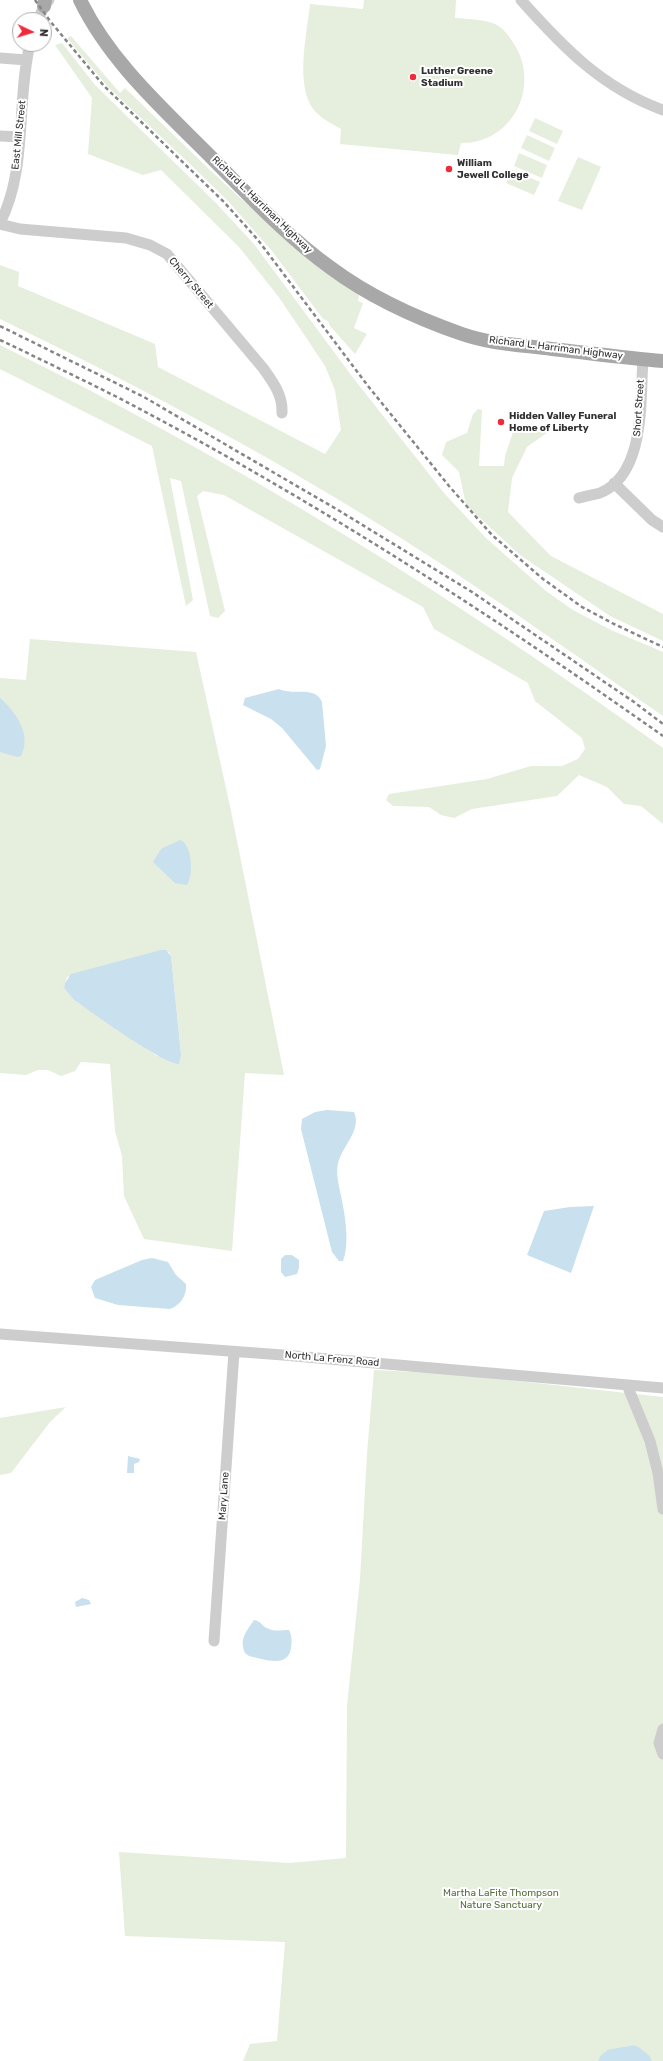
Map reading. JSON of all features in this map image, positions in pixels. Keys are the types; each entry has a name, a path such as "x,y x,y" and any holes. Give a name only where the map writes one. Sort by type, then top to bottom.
{"main road":[{"name":"Richard L. Harriman Highway","path":"80,0 99,34 114,54 154,99 290,234 330,268 352,283 408,313 464,335 506,343 663,361"}],"street":[{"path":"521,0 574,56 593,72 625,93 663,110"},
{"path":"42,12 46,2"},
{"name":"East Mill Street","path":"0,224 6,212 13,188 28,52"},
{"path":"0,58 27,60"},
{"path":"0,136 19,137"},
{"name":"Cherry Street","path":"0,224 20,229 126,238 150,245 167,254 263,368 277,388 283,403 282,413"},
{"name":"Short Street","path":"579,498 600,493 614,482 631,459 637,444 643,359"},
{"path":"614,482 652,520 663,527"},
{"name":"North La Frenz Road","path":"0,1334 663,1388"},
{"name":"Mary Lane","path":"214,1641 234,1352"},
{"path":"626,1385 650,1441 658,1473 663,1509"},
{"path":"663,1729 659,1743 663,1754"}],"green space":[{"name":"Luther Greene Stadium","path":"364,0 456,0 455,18 476,20 497,25 512,40 518,51 523,67 524,83 521,99 515,113 505,125 493,135 478,141 461,143 458,155 340,144 341,129 318,114 310,104 306,92 304,62 310,4 363,9"},
{"path":"71,36 120,93 125,88 239,197 358,293 358,301 363,303 354,328 367,334 355,354 330,326 328,321 323,319 272,251 228,201 108,87 67,38"},
{"path":"62,43 95,85 215,202 254,244 354,379 444,493 486,538 546,591 573,610 611,630 663,652 663,716 459,575 325,491 110,373 0,319 0,265 19,272 18,286 155,344 158,367 325,454 341,430 335,390 325,366 278,296 239,247 161,170 143,175 88,154 92,98 55,45"},
{"path":"535,118 563,131 557,144 529,131"},
{"path":"527,135 555,148 549,161 521,148"},
{"path":"519,153 547,165 542,178 514,166"},
{"path":"578,157 601,167 582,210 558,201"},
{"path":"512,170 540,182 534,195 506,183"},
{"path":"0,345 87,389 172,435 340,532 504,637 663,748 663,824 641,806 624,804 607,787 579,775 557,796 472,809 454,818 441,815 429,807 393,806 386,800 389,794 487,779 531,766 562,766 578,759 585,749 582,738 535,701 528,683 434,629 423,607 224,495 203,491 197,496 225,611 218,618 210,616 181,481 170,478 193,600 186,606 152,446 0,369"},
{"path":"478,409 482,410 479,466 504,466 505,456 514,429 527,424 555,427 527,447 512,478 508,512 551,556 663,614 663,641 610,616 520,555 466,505 459,472 442,455 446,442 467,433 473,414"},
{"path":"30,639 196,652 231,811 284,1075 245,1073 232,1251 144,1239 124,1196 122,1156 115,1131 110,1064 81,1062 75,1071 61,1076 48,1070 38,1070 26,1075 0,1073 0,678 26,680","holes":["169,952 171,956 181,1053 157,1056 74,1000 64,988 67,977"]},
{"name":"Martha LaFite Thompson Nature Sanctuary","path":"374,1370 454,1374 663,1397 663,2061 243,2061 250,2044 277,2041 285,1942 125,1936 119,1852 289,1863 346,1858 347,1706 360,1579 367,1454"},
{"path":"66,1407 50,1422 11,1473 0,1475 0,1418"}],"water":[{"path":"279,689 291,692 309,692 319,697 322,702 326,746 320,769 317,770 282,728 271,719 243,705 245,698"},
{"path":"0,698 12,710 21,724 25,740 21,756 17,757 0,752"},
{"path":"180,840 187,847 191,860 191,874 187,885 175,883 153,862 161,849"},
{"path":"161,950 166,950 171,956 181,1054 179,1064 143,1047 74,1000 64,988 65,983 71,974"},
{"path":"327,1110 354,1112 356,1119 354,1131 340,1156 337,1168 346,1226 346,1248 343,1261 339,1261 332,1252 301,1129 302,1119 315,1112"},
{"path":"594,1206 571,1273 527,1255 544,1211 570,1207"},
{"path":"285,1255 292,1255 299,1260 297,1274 285,1277 281,1272 281,1259"},
{"path":"152,1258 168,1262 176,1275 186,1284 184,1296 177,1305 170,1309 118,1305 95,1298 91,1287 95,1280 142,1260"},
{"path":"128,1456 140,1459 139,1462 134,1464 134,1473 127,1473"},
{"path":"82,1598 89,1600 91,1604 76,1607 75,1602"},
{"path":"254,1620 272,1630 289,1630 292,1639 291,1648 285,1659 274,1661 249,1656 245,1653 243,1648 244,1636"}],"waterway":[{"path":"606,2061 611,2057 634,2053 644,2061"}],"railway":[{"path":"35,0 50,21 104,86 224,202 258,240 368,386 449,486 492,535 543,579 582,607 663,647"},
{"path":"0,326 144,397 338,510 472,592 634,702 663,724"},
{"path":"0,340 115,396 257,473 326,514 530,644 663,736"}],"place":[{"name":"Luther Greene Stadium","path":"413,77"},
{"name":"William Jewell College","path":"449,169"},
{"name":"Hidden Valley Funeral Home of Liberty","path":"501,422"}]}
